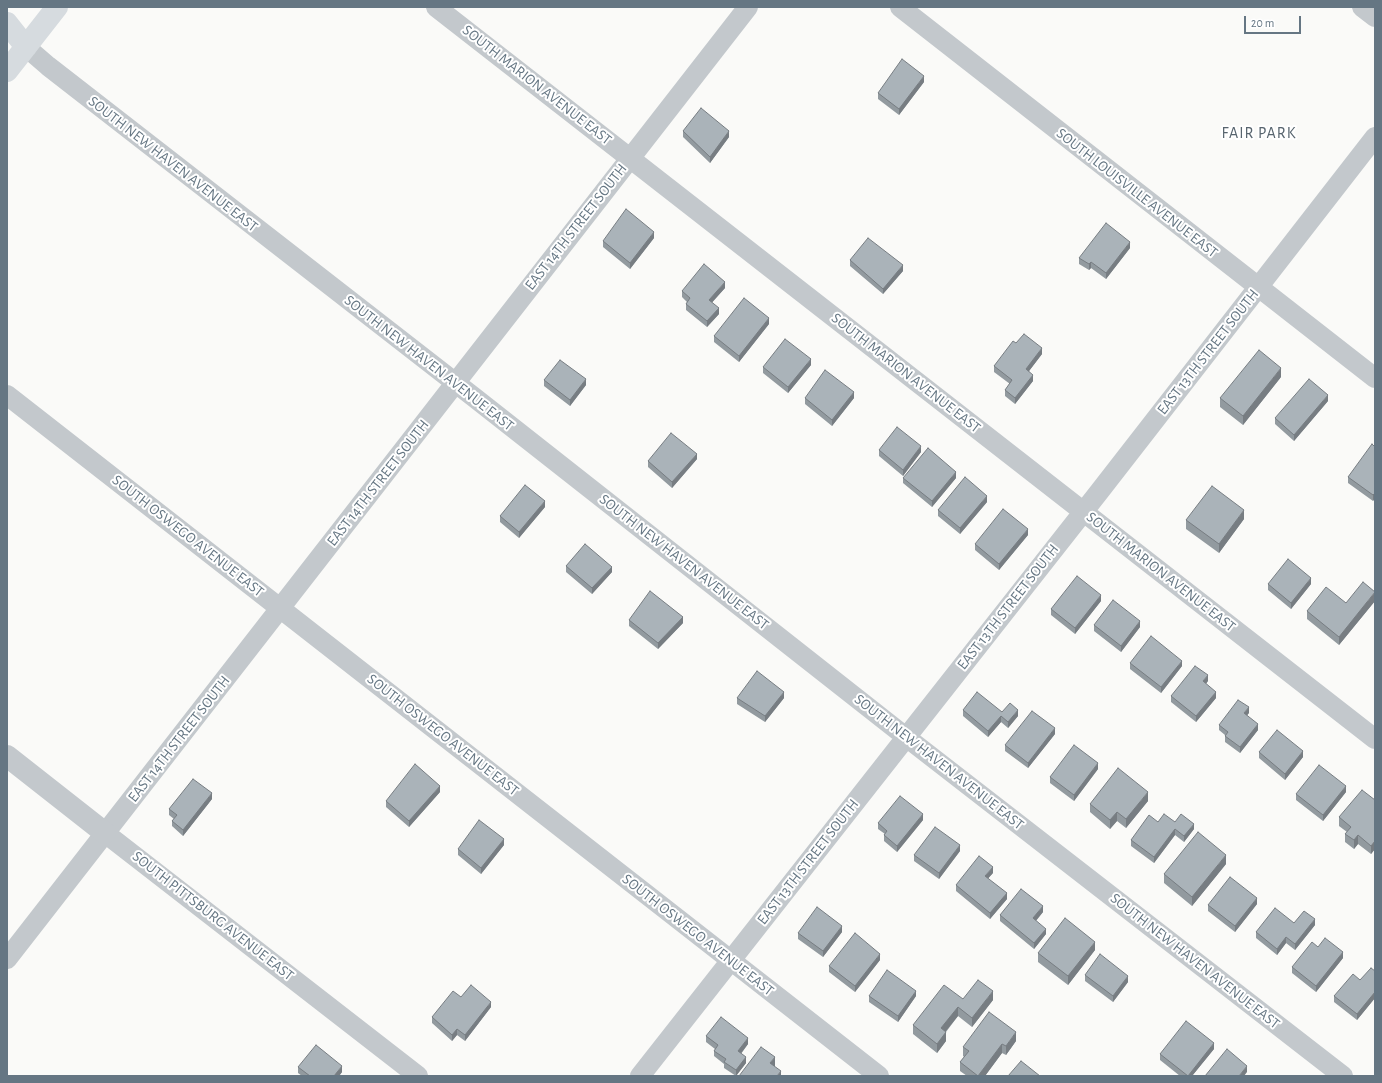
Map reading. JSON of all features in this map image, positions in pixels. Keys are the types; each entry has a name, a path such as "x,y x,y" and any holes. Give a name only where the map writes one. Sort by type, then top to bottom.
{"main road":[{"path":"7,16 14,7"},
{"path":"7,71 58,7"},
{"path":"7,23 26,47"}],"street":[{"name":"SOUTH MARION AVENUE EAST","path":"436,7 1375,739"},
{"name":"EAST 14TH STREET SOUTH","path":"7,959 748,7"},
{"name":"SOUTH LOUISVILLE AVENUE EAST","path":"900,7 1375,378"},
{"path":"1362,7 1375,17"},
{"name":"SOUTH NEW HAVEN AVENUE EAST","path":"26,47 48,66 456,383 906,737 1343,1076"},
{"name":"EAST 13TH STREET SOUTH","path":"640,1076 1084,511 1375,137"},
{"name":"SOUTH OSWEGO AVENUE EAST","path":"7,395 879,1076"},
{"name":"SOUTH PITTSBURG AVENUE EAST","path":"7,756 418,1076"}],"building":[{"path":"902,59 924,76 899,109 878,93"},
{"path":"701,108 729,131 710,157 683,131"},
{"path":"626,209 654,232 630,263 603,241"},
{"path":"1106,223 1130,242 1106,273 1091,262 1089,264 1079,258"},
{"path":"868,238 903,265 883,289 850,260"},
{"path":"704,264 725,282 709,300 719,308 707,321 686,304 690,298 682,291"},
{"path":"744,298 769,318 739,356 714,336"},
{"path":"1024,334 1042,348 1026,369 1033,375 1015,398 1005,390 1012,380 994,366 1013,341 1016,343"},
{"path":"785,339 811,359 788,387 763,367"},
{"path":"1259,350 1281,368 1243,416 1220,398"},
{"path":"560,360 586,379 570,400 544,380"},
{"path":"825,370 854,392 832,420 805,398"},
{"path":"1309,379 1328,395 1294,435 1275,418"},
{"path":"897,427 921,446 903,470 879,450"},
{"path":"671,433 697,454 672,482 648,461"},
{"path":"1372,444 1375,447 1375,493 1373,495 1348,477"},
{"path":"928,448 956,472 932,501 903,478"},
{"path":"965,477 987,496 960,528 938,510"},
{"path":"525,485 545,501 519,532 500,516"},
{"path":"1212,486 1244,510 1219,544 1186,520"},
{"path":"1003,509 1028,529 999,564 975,544"},
{"path":"585,544 612,567 592,588 566,566"},
{"path":"1288,559 1311,578 1291,603 1268,584"},
{"path":"1077,576 1101,595 1075,628 1051,609"},
{"path":"1363,582 1375,592 1339,637 1307,611 1326,587 1346,603"},
{"path":"650,591 683,617 658,643 629,620"},
{"path":"1113,600 1140,621 1121,646 1094,625"},
{"path":"1151,636 1182,661 1161,687 1130,663"},
{"path":"1195,666 1208,675 1203,681 1216,692 1196,716 1171,696"},
{"path":"757,671 784,692 765,716 737,698"},
{"path":"977,692 1002,712 1010,703 1018,710 1008,722 1001,716 988,731 963,710"},
{"path":"1238,700 1249,707 1244,713 1258,724 1240,747 1225,736 1228,732 1219,725"},
{"path":"1032,711 1055,728 1028,763 1005,745"},
{"path":"1277,730 1303,751 1285,774 1259,752"},
{"path":"1074,745 1098,763 1074,795 1050,777"},
{"path":"415,764 440,786 409,821 386,801"},
{"path":"1319,765 1346,786 1323,815 1296,794"},
{"path":"1118,768 1148,792 1126,819 1117,812 1110,820 1090,804"},
{"path":"193,779 212,793 183,830 172,821 177,815 169,809"},
{"path":"1362,790 1375,800 1375,841 1371,846 1358,835 1354,840 1345,834 1351,827 1339,817"},
{"path":"900,796 923,814 897,846 884,835 887,831 878,823"},
{"path":"1164,814 1175,822 1181,814 1194,824 1184,836 1175,829 1154,857 1131,840 1149,815 1158,822"},
{"path":"479,820 504,839 481,868 458,849"},
{"path":"935,827 960,845 939,873 914,855"},
{"path":"1198,832 1226,855 1192,897 1164,874"},
{"path":"979,856 993,867 985,876 1007,893 990,913 956,885"},
{"path":"1230,877 1257,898 1235,926 1208,905"},
{"path":"1021,889 1043,906 1033,918 1046,929 1034,943 1000,915"},
{"path":"817,907 842,926 823,951 798,933"},
{"path":"1275,908 1294,923 1304,911 1315,919 1295,944 1286,937 1277,949 1256,932"},
{"path":"1065,918 1095,942 1068,976 1038,953"},
{"path":"855,933 880,954 855,986 829,966"},
{"path":"1325,938 1343,952 1316,986 1292,967 1312,942 1318,947"},
{"path":"1100,954 1128,976 1113,996 1085,975"},
{"path":"1371,968 1375,971 1375,992 1357,1014 1334,996 1353,974 1360,980"},
{"path":"887,970 916,991 898,1016 869,996"},
{"path":"978,980 993,991 972,1018 958,1007 941,1028 946,1032 937,1044 913,1025 944,985 963,999"},
{"path":"471,985 491,1002 465,1035 457,1029 452,1035 432,1017 453,991 461,997"},
{"path":"989,1012 1016,1032 1006,1046 1002,1044 978,1076 960,1062 969,1051 963,1047"},
{"path":"721,1017 748,1038 738,1051 746,1057 736,1070 724,1062 726,1059 714,1051 718,1045 706,1036"},
{"path":"1186,1021 1214,1043 1188,1076 1160,1054"},
{"path":"316,1045 342,1066 334,1076 310,1076 298,1067"},
{"path":"761,1047 775,1057 770,1063 781,1071 777,1076 739,1076"},
{"path":"1227,1049 1247,1066 1239,1076 1205,1076"},
{"path":"1021,1061 1040,1076 1008,1076"}],"district":[{"name":"FAIR PARK","path":"1259,133"}]}
